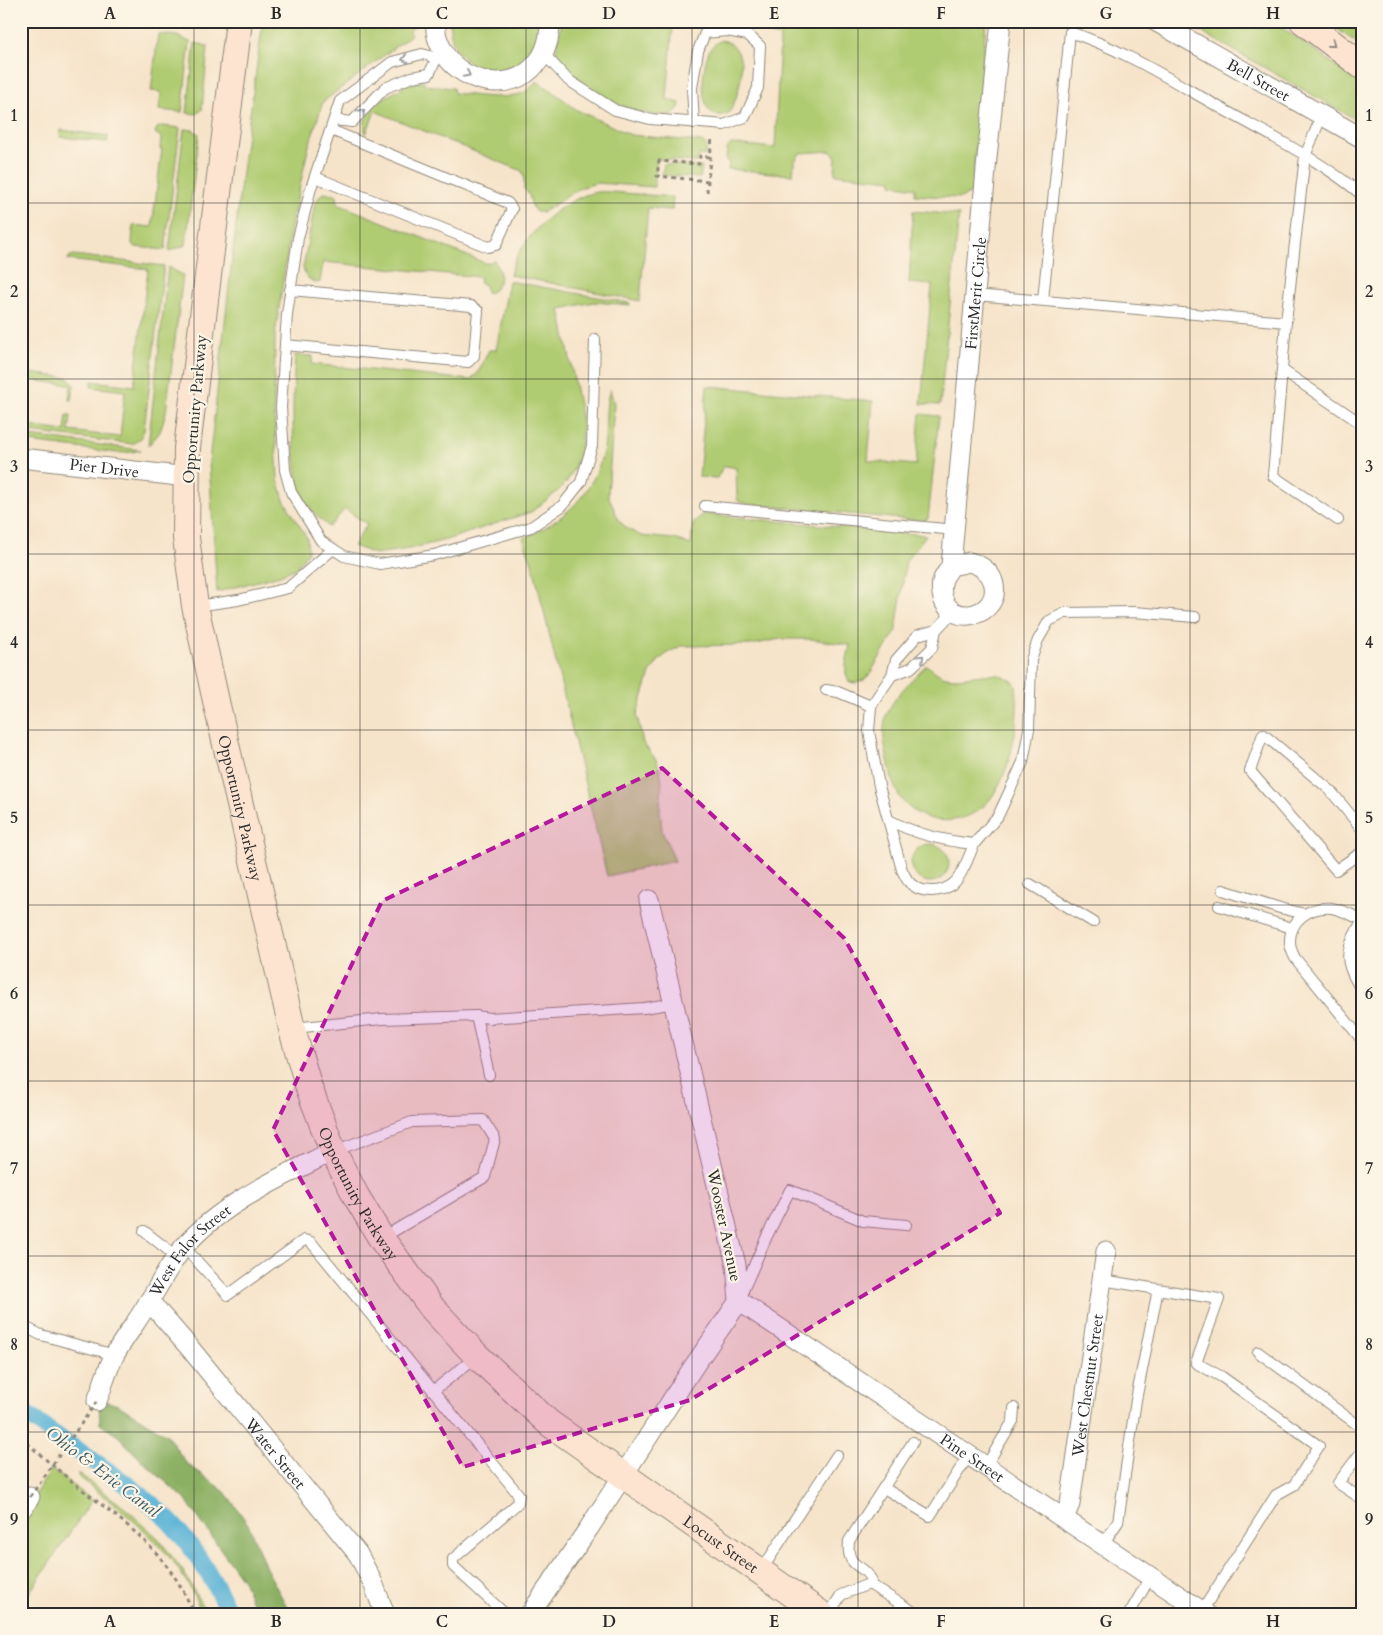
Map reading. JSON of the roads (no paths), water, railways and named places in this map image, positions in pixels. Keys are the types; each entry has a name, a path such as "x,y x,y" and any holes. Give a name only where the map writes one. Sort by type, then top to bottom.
{"main road":[{"name":"Opportunity Parkway","path":"239,21 187,448 186,538 195,606 292,1028 309,1088 333,1151 356,1196 381,1238 433,1309 477,1356 549,1423 622,1476"},
{"path":"1303,21 1362,66"},
{"name":"Locust Street","path":"622,1476 698,1526 821,1614"}],"street":[{"path":"436,23 440,56 464,74 479,80 497,82 511,80 524,74 536,65 544,54 550,35 550,21"},
{"name":"FirstMerit Circle","path":"953,612 942,598 941,589 942,580 951,566 955,530 1001,21"},
{"name":"Bell Street","path":"1155,21 1362,138"},
{"name":"Pier Drive","path":"21,458 186,477"},
{"path":"951,566 970,562 978,564 991,576 994,584 992,601 979,613 970,616 953,612"},
{"name":"Wooster Avenue","path":"530,1614 739,1301 736,1265 649,900"},
{"path":"1362,930 1355,942 1352,960 1354,969 1362,982"},
{"name":"West Falor Street","path":"97,1401 114,1355 180,1252 197,1234 240,1200 333,1151"},
{"name":"West Chestnut Street","path":"1064,1518 1070,1504 1106,1251"},
{"name":"Water Street","path":"149,1301 358,1554 374,1583 385,1614"},
{"name":"Pine Street","path":"739,1301 1151,1576 1195,1610"}],"lane":[{"path":"544,54 568,80 615,110 650,119 694,123 724,125 745,117 758,88 760,46 748,34 726,31 705,33 698,51 692,88 694,123"},
{"path":"1043,300 1070,32 1092,39 1147,67 1305,156 1362,195"},
{"path":"332,125 352,122 385,88 412,77 429,74 440,56 422,54 392,62 340,101 332,125 315,177 298,238 290,290 285,345 282,407 285,470 291,492 321,541 344,556 380,564 434,554 531,527 562,506 581,482 592,446 595,339"},
{"path":"1322,115 1305,156 1286,322 1273,476 1338,520"},
{"path":"315,177 488,247 496,245 512,209 508,203 332,125"},
{"path":"285,345 468,362 474,356 478,311 471,306 290,290"},
{"path":"975,295 1286,322"},
{"path":"1282,370 1362,424"},
{"path":"705,506 955,530"},
{"path":"195,606 238,600 288,588 333,549"},
{"path":"892,675 911,668 932,648 936,630 953,612"},
{"path":"936,630 918,635 896,660 892,675 871,706 869,731 879,786 902,870 908,882 930,892 939,891 955,882 974,844 998,816 1023,762 1029,729 1031,660 1038,640 1049,622 1065,613 1134,612 1194,617"},
{"path":"826,690 838,692 871,706"},
{"path":"1362,829 1330,790 1263,734 1250,771 1336,870 1362,852"},
{"path":"889,820 906,830 974,844"},
{"path":"1030,884 1093,922"},
{"path":"1223,890 1305,914"},
{"path":"1218,906 1292,928"},
{"path":"1362,920 1344,911 1331,908 1315,910 1298,919 1292,928 1290,944 1295,958 1362,1040"},
{"path":"292,1028 382,1019 476,1016 489,1018 644,1008 675,1003"},
{"path":"476,1016 490,1075"},
{"path":"333,1151 412,1122 483,1120 495,1139 485,1177 381,1238"},
{"path":"739,1301 790,1190 863,1221 906,1225"},
{"path":"144,1231 180,1252 228,1295 304,1240 311,1242 519,1495 518,1503 454,1559 452,1566 505,1614"},
{"path":"1102,1280 1219,1299 1196,1363 1222,1377 1319,1446 1294,1485 1276,1495 1195,1610"},
{"path":"1103,1544 1118,1522 1136,1400 1158,1289"},
{"path":"21,1325 41,1335 114,1355"},
{"path":"1258,1352 1362,1428"},
{"path":"432,1391 477,1356"},
{"path":"986,1466 1013,1421 1014,1408"},
{"path":"869,1584 871,1580 869,1575 853,1564 850,1558 848,1550 850,1541 913,1442"},
{"path":"1362,1451 1338,1483 1362,1500"},
{"path":"884,1488 930,1516 969,1454"},
{"path":"761,1572 837,1455"},
{"path":"1129,1614 1151,1576"},
{"path":"829,1614 841,1595 869,1584"},
{"path":"869,1584 918,1614"}],"waterway":[{"name":"Ohio & Erie Canal","path":"21,1410 125,1483 158,1510 180,1533 199,1558 229,1614"}]}
